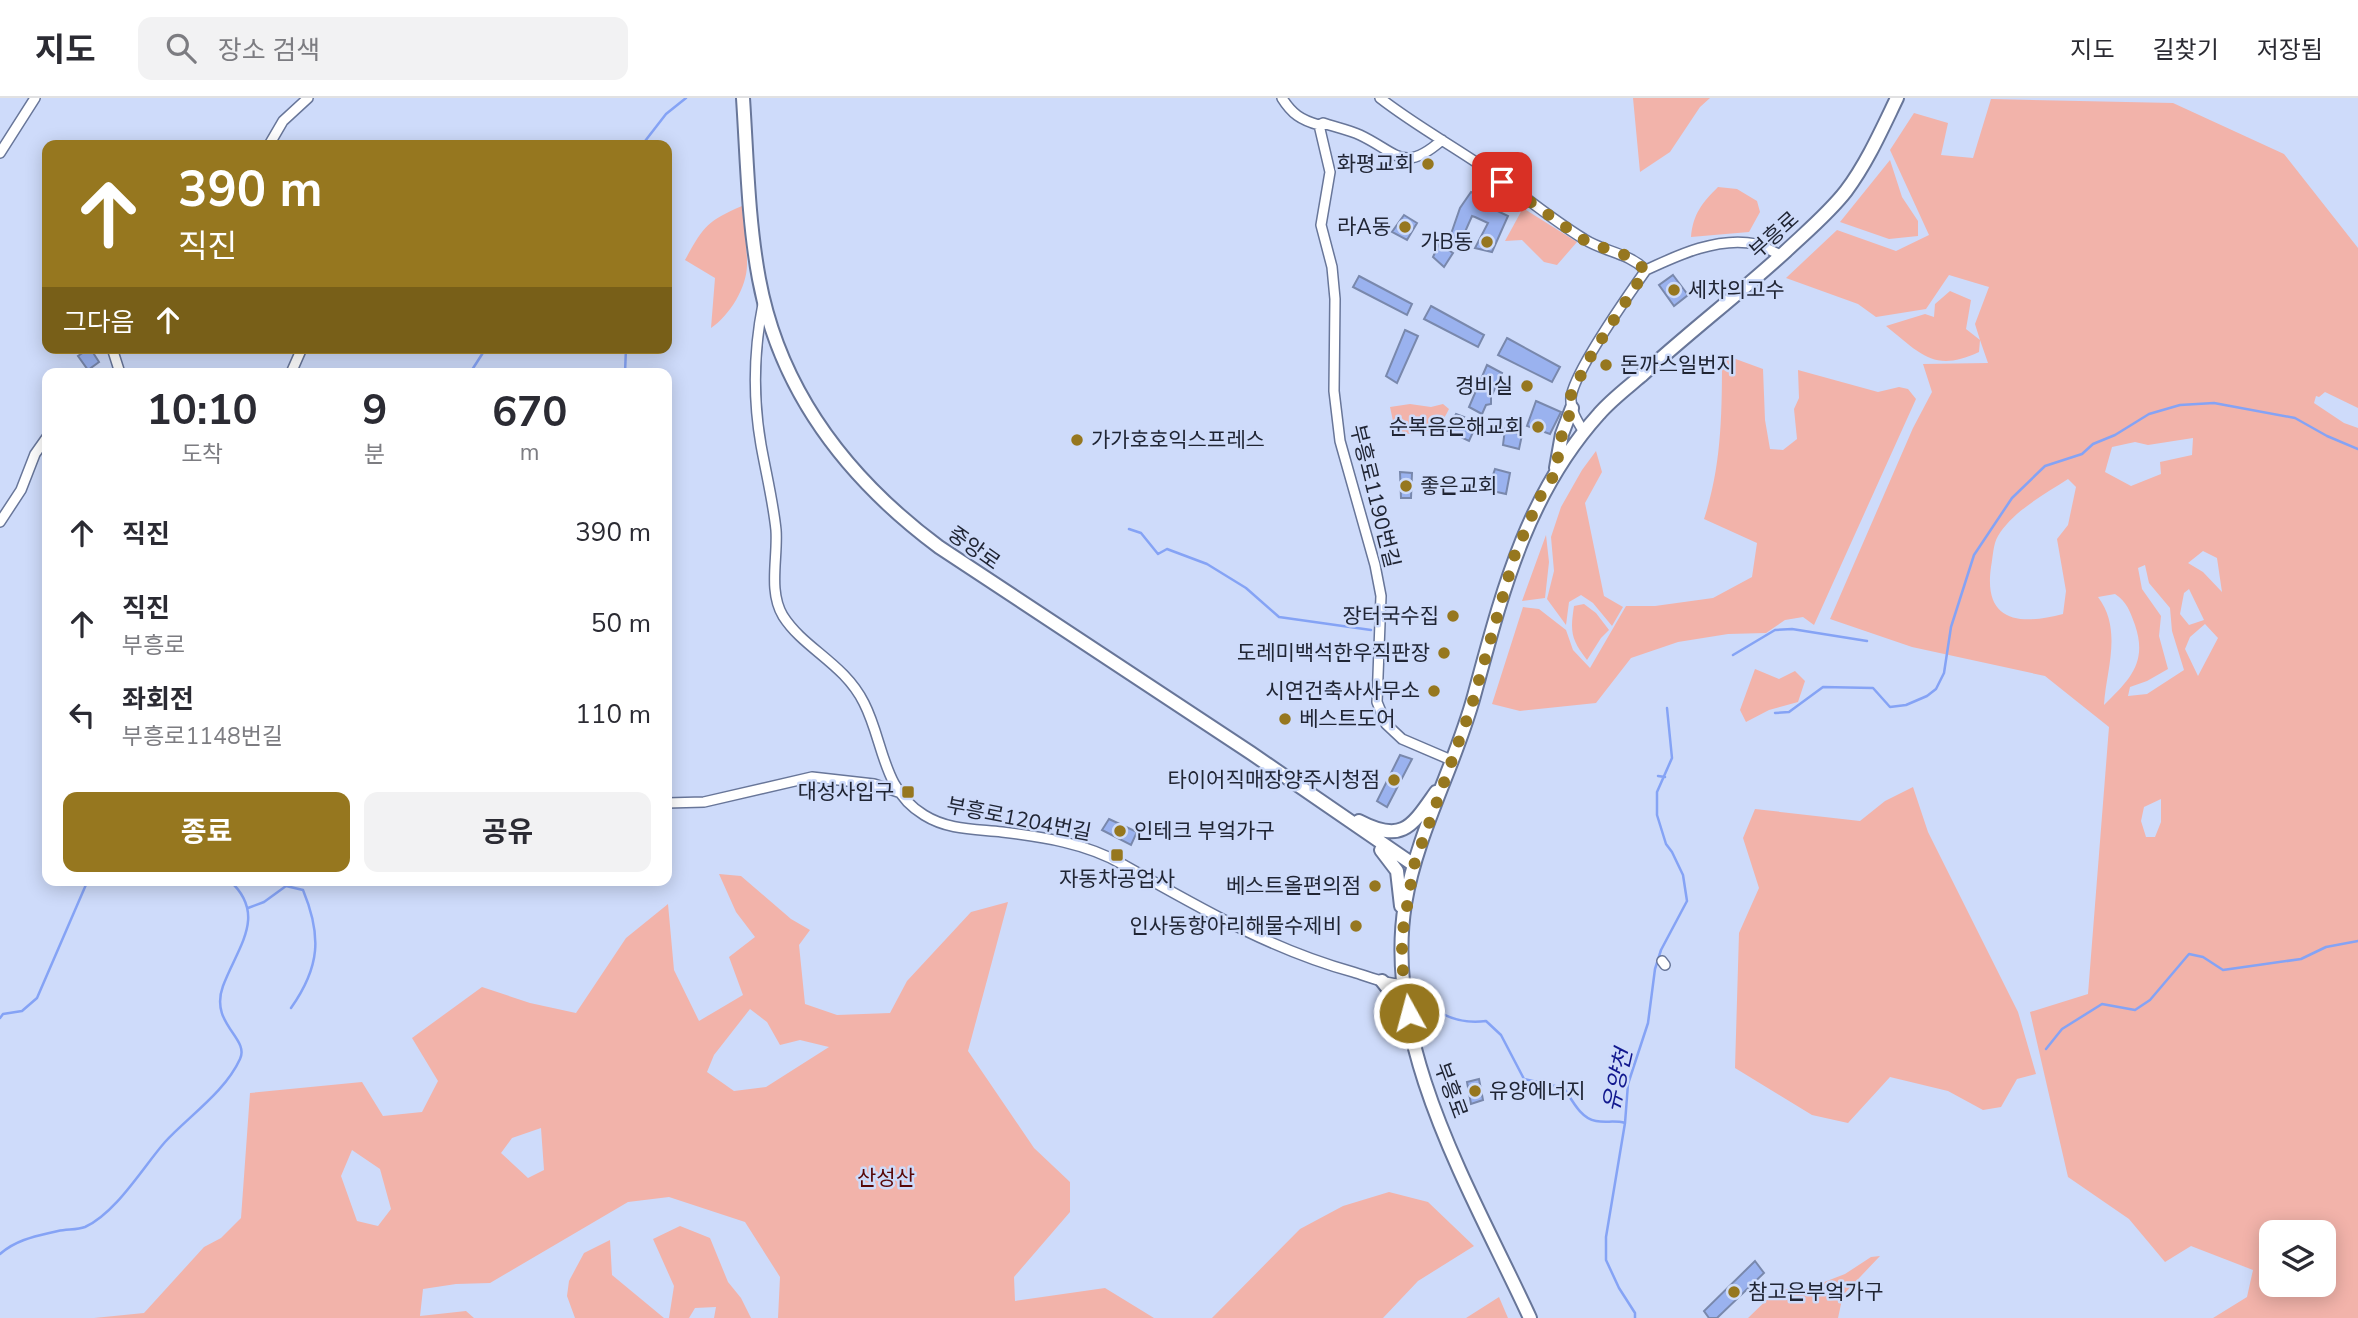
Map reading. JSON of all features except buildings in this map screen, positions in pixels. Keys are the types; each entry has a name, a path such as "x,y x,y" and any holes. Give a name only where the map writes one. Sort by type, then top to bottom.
{"main road":[{"name":"중앙로","path":"743,98 752,233 764,302 786,363 810,411 847,465 895,512 1002,590 1414,865"},
{"name":"부흥로","path":"1530,1318 1457,1160 1432,1099 1410,1027 1402,964 1403,921 1414,865 1471,708 1515,554 1542,493 1601,411 1781,255 1845,192 1881,132 1897,98"},
{"path":"1555,474 1562,434 1572,408"},
{"path":"1314,797 1366,825 1399,832 1415,823 1446,777"},
{"path":"1355,825 1384,853 1397,871 1403,921"},
{"path":"1382,981 1400,1004 1410,1027"}],"street":[{"path":"0,153 35,98"},
{"path":"272,140 284,121 308,98"},
{"path":"1282,98 1291,113 1360,135 1404,160 1419,158 1442,140"},
{"path":"1380,98 1587,242 1625,255 1646,270"},
{"name":"부흥로1190번길","path":"1319,124 1329,172 1321,225 1332,267 1335,299 1334,391 1340,441 1375,565 1381,596 1377,702 1386,724 1402,739 1451,760"},
{"path":"1584,432 1572,408 1571,394 1646,270 1681,254 1738,242 1758,244 1781,255"},
{"name":"부흥로1204번길","path":"764,302 758,336 757,399 761,444 776,529 777,601 790,624 838,667 860,695 871,718 891,780 900,794 921,814 944,826 1021,835 1087,848 1113,859 1252,936 1314,961 1382,981 1405,984"},
{"path":"0,522 21,491 42,445"},
{"name":"부흥로1204번길","path":"672,803 704,802 812,777 874,784 900,794"}],"green space":[{"path":"1633,98 1710,98 1700,107 1670,152 1640,172"},
{"path":"1991,99 2173,103 2284,154 2358,248 2358,408 2325,392 2319,397 2316,396 2314,403 2344,423 2358,428 2358,1318 2213,1318 2247,1297 2253,1270 2191,1246 2165,1262 2129,1219 2068,1177 2030,1012 2088,994 2109,727 2045,676 1912,647 1830,619 1913,428 1932,392 1923,364 1988,363 1975,324 1989,287 1949,275 1926,309 1876,317 1858,304 1786,278 1837,230 1896,251 1929,235 1890,150 1914,113 1948,123 1941,155 1973,158","holes":["2193,438 2192,455 2160,462 2161,474 2131,486 2105,472 2112,447 2135,442 2148,445","2068,479 2076,487 2068,525 2057,539 2066,591 2063,614 2033,619 2008,616 1993,600 1990,586 1998,536 2004,527 2030,504","2203,551 2217,558 2222,592 2203,572 2188,563","2145,565 2149,583 2170,608 2172,631 2184,670 2147,694 2128,696 2130,687 2168,669 2159,636 2161,616 2142,589 2138,568","2189,589 2204,620 2189,625 2180,614 2184,593","2115,594 2122,600 2135,625 2139,650 2134,670 2104,705 2111,636 2106,610 2098,597","2205,624 2218,638 2198,676 2185,649 2190,637","2161,799 2161,822 2155,837 2146,837 2141,821 2144,807"]},
{"path":"1890,160 1902,197 1918,221 1918,236 1889,239 1840,222"},
{"path":"1718,187 1737,189 1757,201 1760,212 1749,232 1691,237 1699,209"},
{"path":"742,206 747,271 731,308 711,328 715,278 685,260 707,226"},
{"path":"1523,208 1577,242 1557,265 1544,262 1522,240 1505,241"},
{"path":"1950,291 1971,300 1966,329 1980,340 1979,352 1950,361 1939,360 1919,352 1886,326 1925,314 1934,317 1935,304"},
{"path":"1722,354 1763,369 1765,420 1770,449 1783,450 1797,439 1794,409 1799,398 1798,370 1878,392 1899,387 1908,389 1916,399 1814,625 1803,617 1785,620 1766,633 1728,634 1678,642 1631,658 1596,703 1520,711 1492,704 1523,607 1539,609 1566,630 1573,650 1590,668 1626,606 1655,606 1713,598 1752,577 1757,543 1704,519 1718,458"},
{"path":"1410,404 1431,407 1443,404 1449,409 1434,428 1396,435 1390,407"},
{"path":"1596,451 1602,472 1585,503 1604,596 1623,607 1612,626 1593,603 1581,595 1569,602 1566,625 1547,599 1554,571 1551,537 1561,507"},
{"path":"1546,535 1549,562 1545,598 1522,601"},
{"path":"1584,604 1596,613 1609,630 1587,660 1575,641 1572,629 1574,606"},
{"path":"1755,669 1779,679 1795,671 1805,681 1798,702 1769,710 1746,722 1740,710"},
{"path":"1913,787 1928,832 2018,1012 2036,1074 2017,1079 2001,1107 1983,1110 1948,1091 1890,1077 1848,1123 1812,1115 1735,1068 1739,933 1759,888 1743,838 1755,809 1860,821 1885,801"},
{"name":"산성산","path":"719,874 741,876 791,919 810,930 799,945 805,1004 837,1015 890,1013 907,981 971,912 1008,902 968,1051 1034,1148 1070,1182 1070,1212 1014,1277 1015,1301 1105,1288 1154,1318 778,1318 780,1277 745,1222 669,1197 628,1202 490,1283 423,1289 420,1316 466,1311 474,1318 94,1318 144,1313 204,1247 221,1238 241,1218 250,1093 362,1082 383,1116 422,1112 438,1081 412,1038 482,987 530,1003 576,1013 626,938 668,904 674,970 699,1021 743,995 729,957 755,937 736,912","holes":["750,1009 767,1022 780,1045 800,1040 829,1047 766,1087 734,1091 707,1072 714,1055","541,1128 544,1170 528,1178 501,1153 512,1138","352,1150 380,1169 391,1209 378,1226 357,1221 341,1176"]},
{"path":"1389,1192 1428,1202 1474,1246 1418,1281 1383,1318 1212,1318 1300,1229 1343,1206"},
{"path":"680,1226 710,1238 728,1282 741,1298 751,1318 714,1318 716,1307 695,1308 689,1318 669,1318 674,1286 653,1239"},
{"path":"610,1240 612,1275 664,1318 575,1318 567,1296 569,1281 584,1253"},
{"path":"1880,1256 1843,1295 1838,1318 1748,1318 1779,1288 1801,1291 1845,1274 1871,1257"},
{"path":"1499,1297 1508,1318 1466,1318"}],"waterway":[{"path":"646,140 666,114 686,98"},
{"path":"473,368 482,354"},
{"path":"625,368 626,354"},
{"path":"1775,713 1789,712 1823,687 1873,688 1890,707 1906,705 1936,689 1944,673 1951,627 1974,555 2012,498 2045,466 2082,454 2093,444 2115,435 2149,414 2180,405 2214,403 2295,418 2358,449"},
{"path":"1129,529 1141,533 1158,554 1167,549 1207,564 1246,588 1279,617 1371,630"},
{"path":"1733,655 1775,630 1792,629 1867,641"},
{"name":"유양천","path":"1635,1318 1635,1313 1606,1260 1606,1237 1625,1123 1628,1084 1648,1023 1655,969 1661,950 1687,901 1683,875 1666,844 1657,815 1657,792 1672,758 1667,708"},
{"path":"1658,776 1665,777"},
{"path":"0,1018 3,1014 22,1011 37,998 85,886"},
{"path":"0,1254 28,1239 82,1228 96,1220 118,1201 165,1142 216,1093 233,1071 242,1051 225,1020 220,999 242,944 248,918 247,906 235,886"},
{"path":"248,908 264,902 286,886 303,890 313,922 315,951 308,979 291,1008"},
{"path":"2046,1049 2062,1029 2102,1004 2135,1010 2150,1000 2189,954 2203,957 2223,970 2301,959 2326,947 2358,941"},
{"path":"1431,1007 1457,1020 1486,1021 1501,1035 1524,1079 1564,1088 1577,1108 1591,1120 1625,1123"}],"place":[{"name":"화평교회","path":"1428,164"},
{"name":"라A동","path":"1405,227"},
{"name":"가B동","path":"1487,242"},
{"name":"세차의고수","path":"1674,290"},
{"name":"돈까스일번지","path":"1606,365"},
{"name":"경비실","path":"1527,386"},
{"name":"순복음은해교회","path":"1538,427"},
{"name":"가가호호익스프레스","path":"1077,440"},
{"name":"좋은교회","path":"1406,486"},
{"name":"장터국수집","path":"1453,616"},
{"name":"도레미백석한우직판장","path":"1444,653"},
{"name":"시연건축사사무소","path":"1434,691"},
{"name":"베스트도어","path":"1285,719"},
{"name":"타이어직매장양주시청점","path":"1394,780"},
{"name":"대성사입구","path":"908,792"},
{"name":"인테크 부엌가구","path":"1120,831"},
{"name":"자동차공업사","path":"1117,855"},
{"name":"베스트올편의점","path":"1375,886"},
{"name":"인사동항아리해물수제비","path":"1356,926"},
{"name":"유양에너지","path":"1475,1091"},
{"name":"참고은부엌가구","path":"1734,1292"}],"route":[{"path":"1409,1013 1402,964 1402,936 1414,865 1471,708 1515,554 1526,525 1555,474 1562,434 1572,408 1571,394 1622,304 1646,270 1625,255 1587,242 1502,182"}]}
